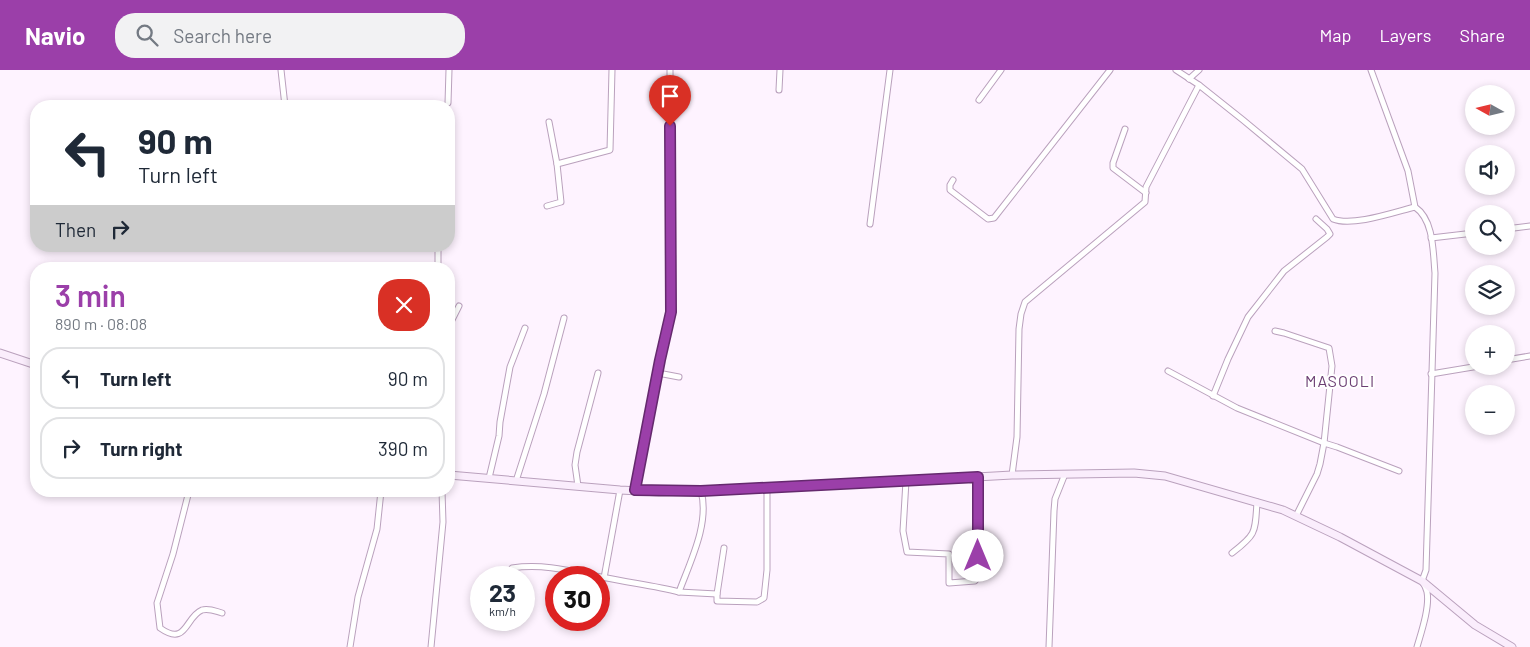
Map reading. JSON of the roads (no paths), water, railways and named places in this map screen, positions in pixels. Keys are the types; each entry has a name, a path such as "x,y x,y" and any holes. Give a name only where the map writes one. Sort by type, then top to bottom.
{"street":[{"path":"281,70 284,100"},
{"path":"448,70 448,100"},
{"path":"557,164 610,150 612,70"},
{"path":"635,490 671,312 670,70"},
{"path":"778,90 780,70"},
{"path":"870,224 890,70"},
{"path":"979,100 1001,70"},
{"path":"953,180 950,190 988,219 994,218 1110,70"},
{"path":"1176,70 1199,85 1302,169 1333,219 1339,221 1356,220 1415,207 1423,212 1431,238 1435,279 1426,570 1422,581 1427,592 1427,604 1416,647"},
{"path":"1190,79 1199,70"},
{"path":"1371,70 1408,172 1415,207"},
{"path":"1012,475 1017,437 1019,329 1021,314 1026,302 1145,202 1146,187 1199,85"},
{"path":"547,206 561,202 557,164 549,122"},
{"path":"1125,129 1112,168 1146,193"},
{"path":"1213,396 1248,317 1284,271 1330,234 1316,219"},
{"path":"1515,228 1530,226"},
{"path":"1431,238 1465,234"},
{"path":"455,313 458,306"},
{"path":"516,480 544,394 564,318"},
{"path":"490,478 510,367 524,328"},
{"path":"1274,331 1284,332 1329,348 1332,366 1324,443 1317,474 1296,516"},
{"path":"0,353 30,363"},
{"path":"1515,358 1530,356"},
{"path":"1431,374 1465,368"},
{"path":"1168,371 1237,408 1399,471"},
{"path":"578,486 577,452 598,373"},
{"path":"658,373 679,377"},
{"path":"455,475 620,490 701,491 1012,475 1134,473 1165,476 1256,502 1296,516 1340,537 1422,581 1475,625 1512,647"},
{"path":"1048,647 1055,499 1065,474"},
{"path":"906,481 903,531 907,552 949,554 949,583 975,581 978,576 978,477"},
{"path":"724,548 717,601 757,602 764,598 767,570 768,488"},
{"path":"606,566 620,490"},
{"path":"680,592 700,528 704,502 701,491"},
{"path":"187,497 158,603 160,628 166,633 180,634 186,629 197,613 203,610 208,609 222,613"},
{"path":"350,647 358,597 377,530 380,497"},
{"path":"431,647 443,522 442,497"},
{"path":"1232,553 1251,538 1255,531 1256,502"},
{"path":"610,579 680,592 717,594"}],"district":[{"name":"MASOOLI","path":"1340,381"}]}
